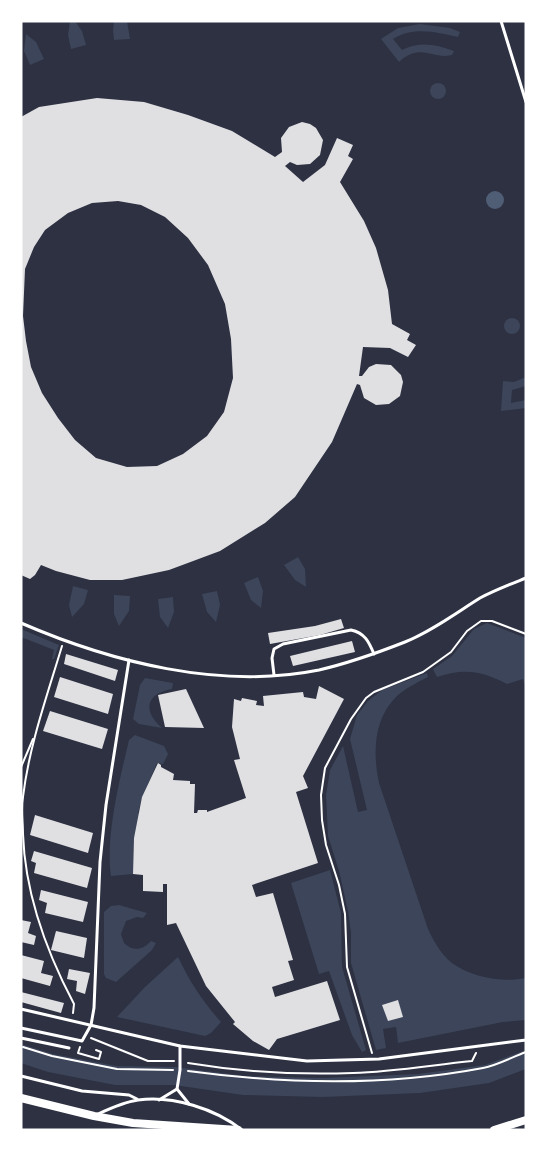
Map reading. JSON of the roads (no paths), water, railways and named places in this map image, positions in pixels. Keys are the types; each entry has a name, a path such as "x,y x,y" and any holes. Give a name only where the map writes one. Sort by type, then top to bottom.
{"main road":[{"path":"21,1098 94,1116 134,1123 240,1130"},
{"path":"495,1130 526,1120"}],"lane":[{"path":"501,21 526,102"},
{"path":"21,623 64,640 129,660 203,673 274,675 317,670 374,654 408,641 481,598 526,578"},
{"path":"274,675 272,658 274,650 283,644 351,630 364,636 374,654"},
{"path":"21,1028 82,1041 91,1024 96,978 100,862 106,805 129,660"},
{"path":"21,1009 180,1046 307,1061 373,1059 526,1040"},
{"path":"21,1038 69,1048"},
{"path":"180,1046 177,1089 189,1104"},
{"path":"21,1076 82,1091 129,1095 139,1100"},
{"path":"159,1100 177,1089"},
{"path":"94,1116 115,1106 139,1100 159,1100 189,1104 227,1118 240,1130"}]}
